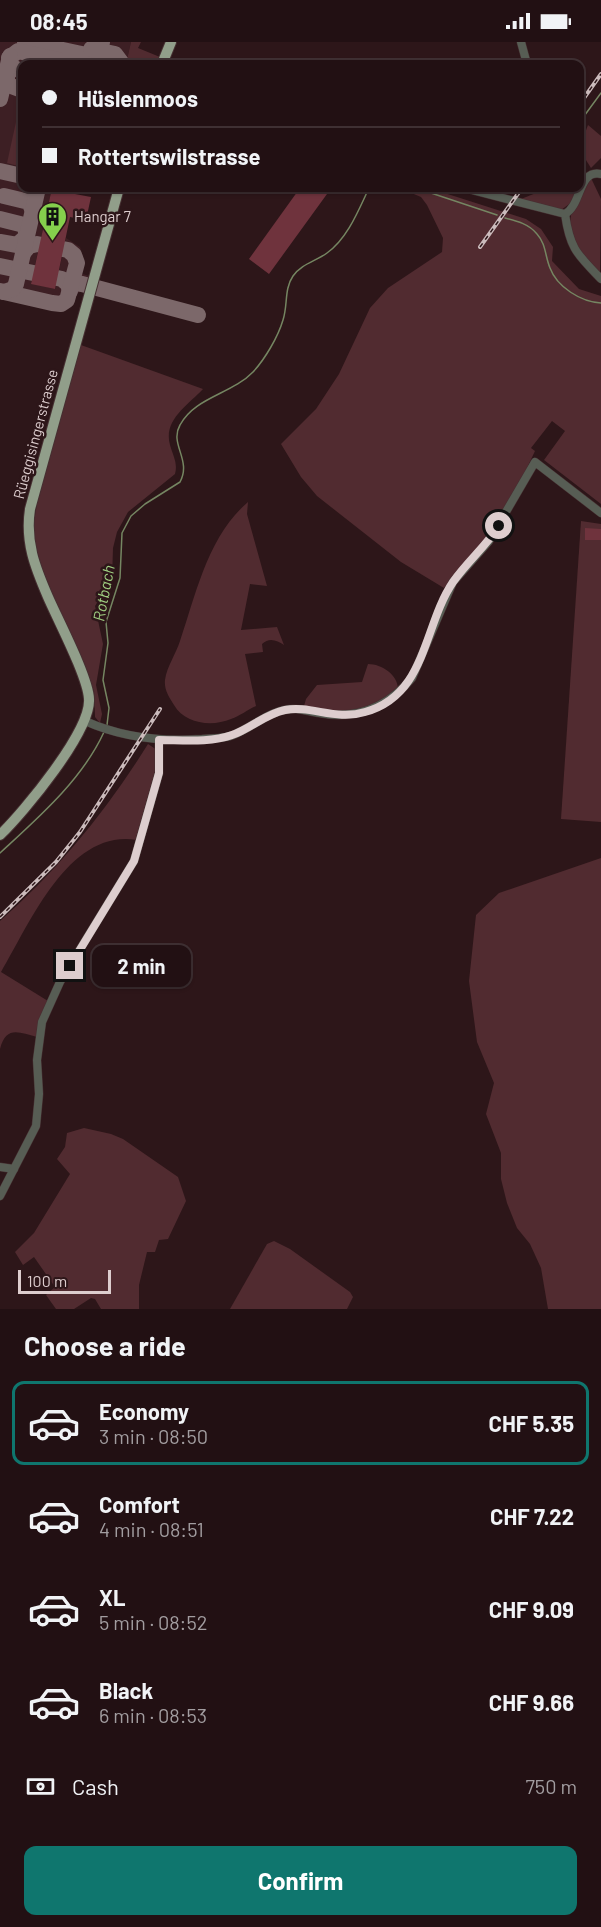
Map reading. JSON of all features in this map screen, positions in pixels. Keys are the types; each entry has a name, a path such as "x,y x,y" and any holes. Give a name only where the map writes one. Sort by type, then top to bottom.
{"main road":[{"path":"164,60 171,42"},
{"name":"Rüeggisingerstrasse","path":"0,835 37,794 85,721 89,711 87,687 36,568 27,530 30,509 118,192"}],"street":[{"path":"521,42 525,60"},
{"path":"584,185 588,176 593,173 601,174"},
{"path":"480,192 565,214"},
{"path":"565,214 575,205 581,192"},
{"path":"565,214 569,240 575,252 601,279"},
{"path":"85,721 114,731 159,740 226,737 270,715 293,708 338,716 355,715 377,708 391,700 412,678 453,582 489,541 535,462 601,513"},
{"path":"0,1196 36,1126 39,1094 37,1060 42,1023 60,982 134,861 159,773 159,740"},
{"path":"0,1167 14,1169"}],"shaded area":[{"path":"0,42 131,42 127,60 18,60 18,192 51,192 31,283 55,289 66,238 80,247 83,256 80,273 89,276 86,290 75,294 69,306 64,309 0,296"},
{"path":"131,42 141,42 138,48 160,57 159,60 127,60"},
{"path":"18,113 18,166 7,163"},
{"path":"588,125 601,136 601,158 591,168 584,157 584,136"},
{"path":"591,178 601,199 600,273 576,247 570,224 571,215"},
{"path":"409,192 442,192 526,219 541,229 553,247 552,261 579,289 601,296 601,504 544,460 565,431 552,421 531,448 535,451 509,506 492,532 444,588 401,562 317,496 301,477 281,444 316,409 339,374 370,308 388,288 442,252 443,238 421,197"},
{"path":"576,192 572,202 561,210 521,199 536,193"},
{"path":"81,345 203,389 178,414 170,428 170,445 176,463 175,474 128,512 117,532 113,548 112,579 95,606 103,644 96,685 102,714 100,723 95,717 94,691 43,572 32,533 38,498"},
{"path":"248,502 247,514 267,586 250,584 241,630 277,627 284,645 267,640 262,644 263,652 245,654 256,706 224,721 200,722 185,716 174,705 166,690 166,675 213,549 234,516"},
{"path":"581,521 601,524 601,822 561,819"},
{"path":"368,664 388,671 395,679 398,689 375,703 354,710 331,711 304,706 306,699 317,685 362,682"},
{"path":"148,744 157,750 159,760 137,840 113,840 91,849 72,864 54,883 1,972 48,1001 37,1037 14,1032 6,1037 0,1049 0,921 42,881 81,838 116,792"},
{"path":"601,858 601,1309 548,1309 541,1268 530,1244 517,1228 507,1203 501,1179 501,1153 486,1114 494,1083 477,1042 469,981 476,915 499,893"},
{"path":"84,1128 123,1139 178,1177 186,1201 168,1239 159,1240 155,1252 147,1252 139,1285 139,1309 101,1309 95,1299 91,1298 74,1309 56,1309 46,1295 55,1287 34,1257 23,1265 15,1252 34,1233 70,1174 57,1159 65,1147 67,1133"},
{"path":"274,1241 290,1249 350,1292 353,1297 347,1309 230,1309 267,1244"}],"building":[{"name":"Hangar 7","path":"51,192 75,192 75,194 91,197 86,220 70,217 55,289 31,284"},
{"path":"297,192 327,194 269,274 249,259"},
{"path":"585,528 601,529 601,540 585,540"}],"waterway":[{"path":"584,116 601,93"},
{"name":"Rotbach","path":"107,725 109,708 103,680 108,643 106,622 120,578 122,533 131,516 145,504 180,482 184,466 177,439 180,425 195,408 235,386 258,367 281,327 288,286 293,276 304,266 334,247 352,223 367,192"},
{"name":"Rotbach","path":"428,192 497,215"},
{"path":"518,192 529,192"},
{"name":"Rotbach","path":"505,218 527,225 537,234 553,275 564,287 586,300 601,303"},
{"name":"Rotbach","path":"0,853 44,812 71,782 95,750 104,732"}],"taxiway":[{"path":"25,42 91,56 100,51 102,42"},
{"path":"91,49 115,54 120,60"},
{"path":"16,69 10,65 9,58 18,51 58,60"},
{"path":"0,99 10,56"},
{"path":"8,72 6,84 18,88"},
{"path":"0,171 18,175"},
{"path":"4,292 13,289 16,284 37,192"},
{"path":"4,196 29,202 33,211"},
{"path":"0,219 24,225 27,235"},
{"path":"0,242 17,245 27,236"},
{"path":"0,291 52,303 61,304 67,300 77,263 74,255 68,250 37,244 29,246 23,253"},
{"path":"0,266 62,279 68,284 70,291"},
{"path":"71,286 75,283 82,284 198,315"}],"railway":[{"path":"584,98 601,74"},
{"path":"480,247 519,192"},
{"path":"0,917 56,862 80,832 160,709"}],"place":[{"name":"Hangar 7","path":"53,242"}],"route":[{"path":"70,966 134,861 159,773 161,760 159,740 226,737 270,715 293,708 338,716 355,715 377,708 391,700 412,678 453,582 499,526"}]}
